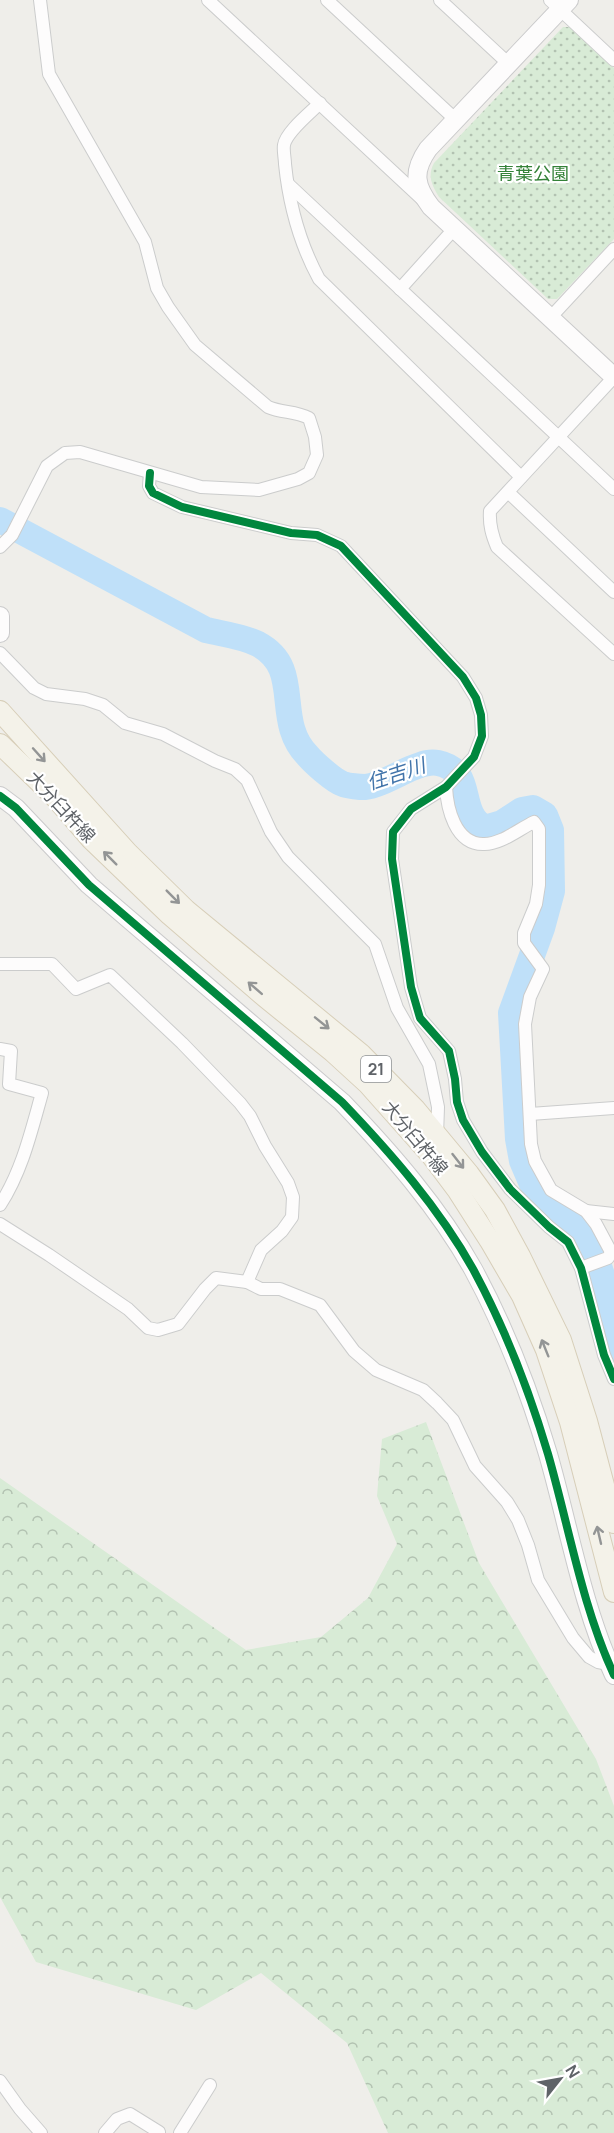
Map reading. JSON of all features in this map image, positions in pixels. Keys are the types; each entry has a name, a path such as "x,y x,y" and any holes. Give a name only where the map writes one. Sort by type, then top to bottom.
{"main road":[{"name":"大分臼杵線","path":"0,711 128,853 186,910 360,1054 390,1083 433,1143 458,1191 490,1240 522,1296 546,1350 570,1422 614,1592"},
{"name":"大分臼杵線","path":"0,744 55,797 91,839 170,915 368,1084 433,1143 495,1210 561,1340 587,1421 614,1523"}],"street":[{"path":"0,547 12,535 47,466 65,453 80,452 201,487 259,490 298,479 309,473 316,455 315,437 309,418 297,412 282,412 268,407 195,345 168,307 157,288 145,242 49,75 40,0"},
{"path":"208,0 614,377 490,512 491,532 497,547 614,654"},
{"path":"327,0 456,120"},
{"path":"440,0 509,64"},
{"path":"401,179 509,64 560,3 612,55"},
{"path":"320,104 287,137 284,146 287,184 308,259 319,279 521,477"},
{"path":"428,149 420,164 417,181 419,189 431,207"},
{"path":"287,184 614,489"},
{"path":"400,289 454,229"},
{"path":"550,318 610,263 614,249"},
{"path":"150,473 149,486 153,493 182,507 291,533 317,536 341,546 463,677 476,698 481,716 482,736 474,757 448,784 411,809 393,832 392,859 411,987 420,1018 449,1051 457,1102 463,1120 482,1152 510,1189 568,1242 585,1266 604,1355 614,1379"},
{"path":"508,492 614,592"},
{"path":"0,616 0,633"},
{"path":"0,653 34,688 46,694 85,699 103,705 125,723 163,734 235,769 247,780 271,832 288,857 375,944 397,1008 429,1064 438,1107 433,1143"},
{"path":"448,784 446,799 452,818 460,833 468,841 490,843 534,822 539,829 539,885 536,904 524,933 526,946 543,969 530,997 525,1024 531,1144 535,1161 551,1190 586,1211 611,1252 608,1258 585,1266"},
{"path":"0,796 16,808 89,885 342,1102 375,1136 445,1227 472,1268 516,1358 536,1412 589,1606 611,1670"},
{"path":"0,964 52,964 76,989 110,975 182,1043 250,1116 288,1183 293,1197 292,1217 282,1231 261,1250 247,1282"},
{"path":"0,1048 11,1051 9,1084 42,1093 26,1150 11,1187 0,1205"},
{"path":"530,1114 614,1107"},
{"path":"586,1211 614,1214"},
{"path":"0,1224 128,1309 148,1328 158,1330 178,1324 216,1278 247,1282 261,1288 280,1289 320,1305 354,1351 376,1370 423,1390 453,1420 475,1466 507,1502 518,1520 538,1580 573,1638 589,1657 611,1670"},
{"path":"0,2081 41,2133"},
{"path":"180,2133 210,2085"},
{"path":"105,2133 117,2119 130,2114 159,2132"}],"green space":[{"name":"青葉公園","path":"563,27 571,27 614,68 614,239 557,299 548,299 439,197 432,184 431,172 434,163"},
{"path":"426,1422 479,1563 596,1759 614,1806 614,2133 388,2133 347,2043 261,1973 196,2010 36,1962 0,1897 0,1478 246,1650 321,1637 368,1598 397,1544 377,1496 382,1439"}],"waterway":[{"name":"住吉川","path":"0,520 206,630 239,637 258,644 272,655 281,667 297,742 315,763 339,782 345,785 365,787 412,768 438,763 450,767 458,774 470,812 485,828 502,823 522,810 533,808 545,815 551,830 552,891 542,928 511,1013 518,1139 522,1161 531,1182 542,1199 582,1229 592,1245 606,1287 611,1343 614,1348"}],"cycle path":[{"path":"150,473 149,486 153,493 182,507 291,533 317,535 341,546 463,677 476,698 481,715 482,736 474,757 446,787 411,809 393,832 392,859 411,987 420,1018 449,1051 457,1102 463,1120 482,1152 510,1189 568,1242 581,1268 604,1355 614,1379"},
{"path":"0,796 16,808 89,885 342,1102 396,1161 445,1224 485,1291 533,1406 593,1622 614,1675"}]}
